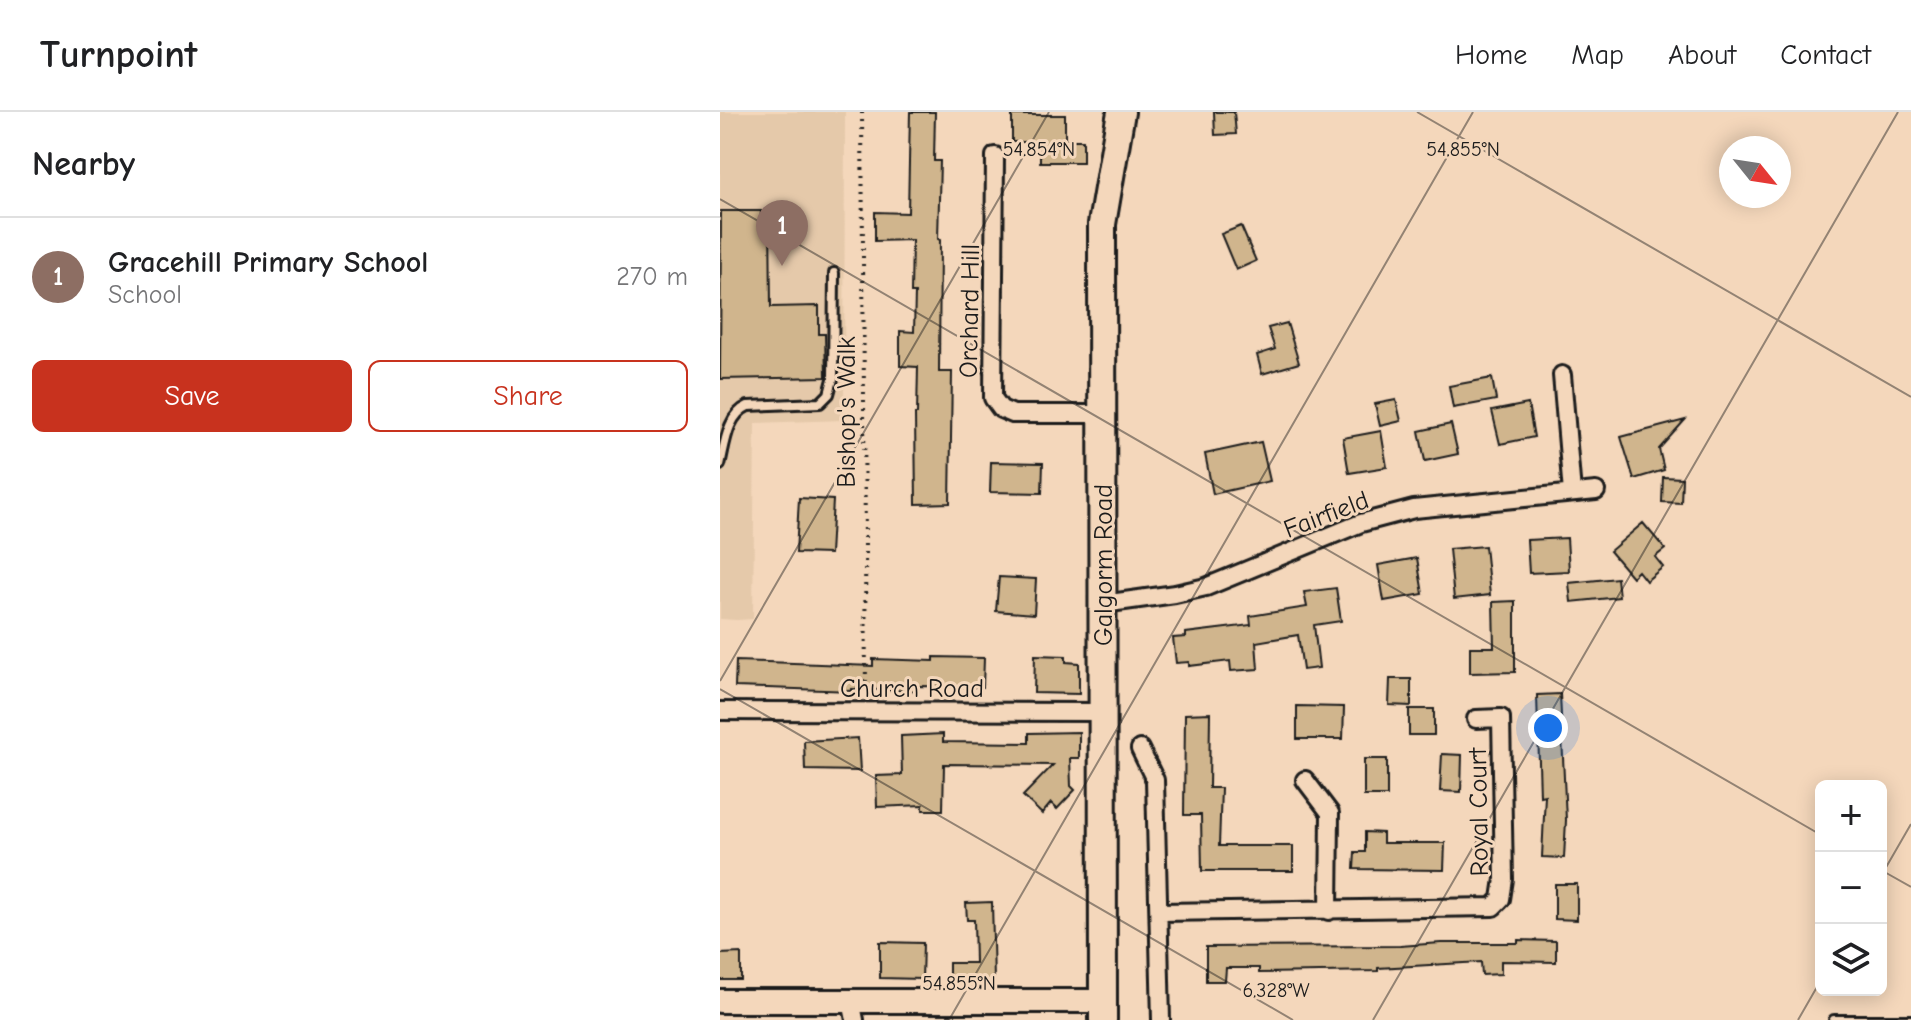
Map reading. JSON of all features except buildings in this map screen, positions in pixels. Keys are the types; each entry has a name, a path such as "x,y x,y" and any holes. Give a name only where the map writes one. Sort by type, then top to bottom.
{"main road":[{"name":"Galgorm Road","path":"1103,1011 1102,224 1121,112"}],"street":[{"name":"Orchard Hill","path":"995,156 993,398 1001,409 1013,414 1103,414"},
{"path":"1562,375 1572,493"},
{"name":"Fairfield","path":"1103,604 1206,587 1361,523 1414,509 1596,491"},
{"name":"Church Road","path":"720,711 1104,712"},
{"name":"Royal Court","path":"1160,912 1489,909 1498,904 1504,879 1501,718 1476,719"},
{"path":"1140,749 1155,780 1161,1020"},
{"path":"1305,780 1330,813 1329,911"},
{"path":"720,1001 853,1010 1103,1011"}],"lane":[{"path":"720,465 732,422 743,408 820,403 829,394 833,379 834,273"},
{"path":"1834,1020 1911,1020"}],"path":[{"name":"Bishop's Walk","path":"862,112 866,712"}],"shaded area":[{"path":"720,112 845,112 844,420 755,423 753,619 737,620 720,619"}],"place":[{"name":"Gracehill Primary School","path":"782,266"}]}
